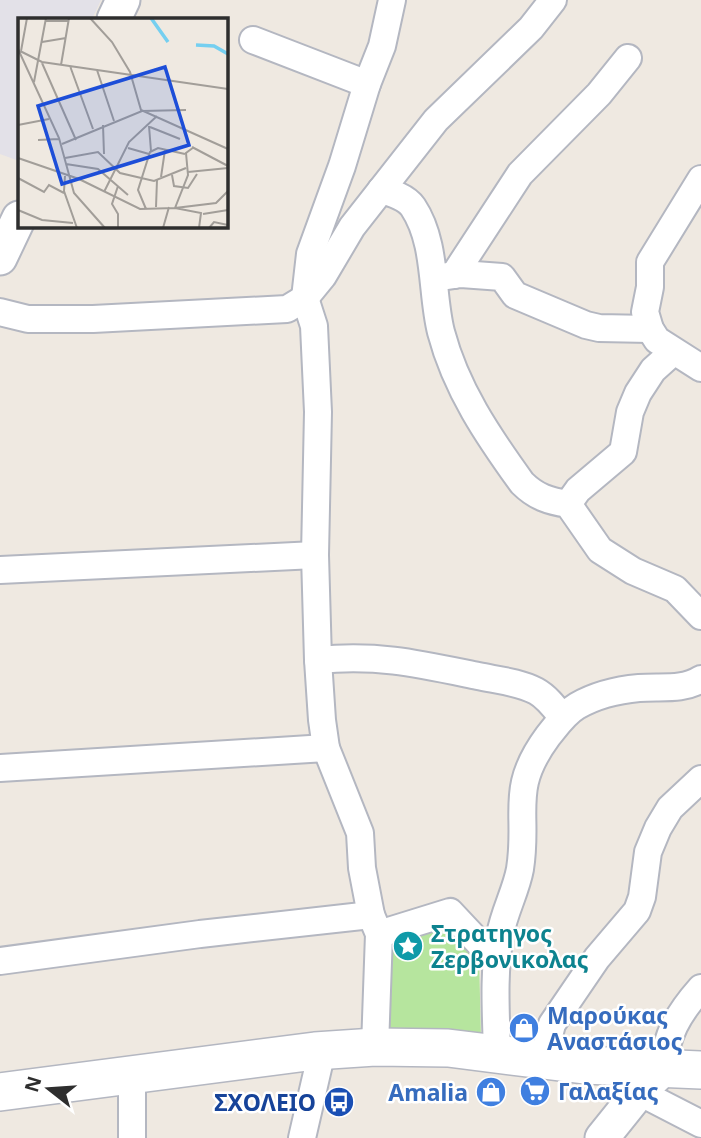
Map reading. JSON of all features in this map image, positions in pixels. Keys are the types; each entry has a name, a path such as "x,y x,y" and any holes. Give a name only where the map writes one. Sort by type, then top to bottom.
{"main road":[{"path":"0,1092 322,1051 374,1048 448,1048 497,1053 584,1065 650,1081 701,1070"}],"street":[{"path":"114,18 123,0"},
{"path":"374,1048 375,924 362,868 360,833 326,748 318,660 315,555 318,412 314,326 305,298 310,254 382,46 392,0"},
{"path":"0,312 28,318 93,319 287,309 305,298 323,276 352,227 436,120 531,28 553,0"},
{"path":"253,40 367,84"},
{"path":"443,277 520,174 599,94 628,58"},
{"path":"701,179 691,220 650,262 650,287 645,312 650,329 657,340 701,368"},
{"path":"380,190 396,195 412,206 443,277 440,330 448,356 469,405 503,457 527,488 547,500 568,505 600,550 633,571 675,589 701,616"},
{"path":"0,258 18,220"},
{"path":"443,277 502,277 515,295 586,325 599,328 650,329"},
{"path":"568,505 578,490 623,452 630,412 638,393 653,370 673,352"},
{"path":"0,570 315,555"},
{"path":"318,660 342,657 388,658 499,680 536,691 552,703 562,718"},
{"path":"497,1053 496,961 504,914 522,857 521,799 523,783 531,762 562,718 576,706 611,692 683,686 701,679"},
{"path":"0,768 326,748"},
{"path":"543,1060 552,1024 597,958 637,911 642,897 648,852 658,828 670,808 701,779"},
{"path":"0,961 200,934 375,924 450,912 496,961"},
{"path":"602,1138 650,1081 669,1033 682,1011 701,988"},
{"path":"302,1138 322,1051"},
{"path":"132,1074 132,1138"},
{"path":"650,1081 701,1124"}],"shaded area":[{"path":"0,0 101,0 92,18 18,18 18,161 0,154"}],"green space":[{"path":"446,925 479,957 481,1038 385,1032 387,941"}],"place":[{"name":"Στρατηγος Ζερβονικολας","path":"408,946"},
{"name":"Μαρούκας Αναστάσιος","path":"524,1028"},
{"name":"Γαλαξίας","path":"535,1091"},
{"name":"Amalia","path":"491,1092"},
{"name":"ΣΧΟΛΕΙΟ","path":"339,1102"}]}
